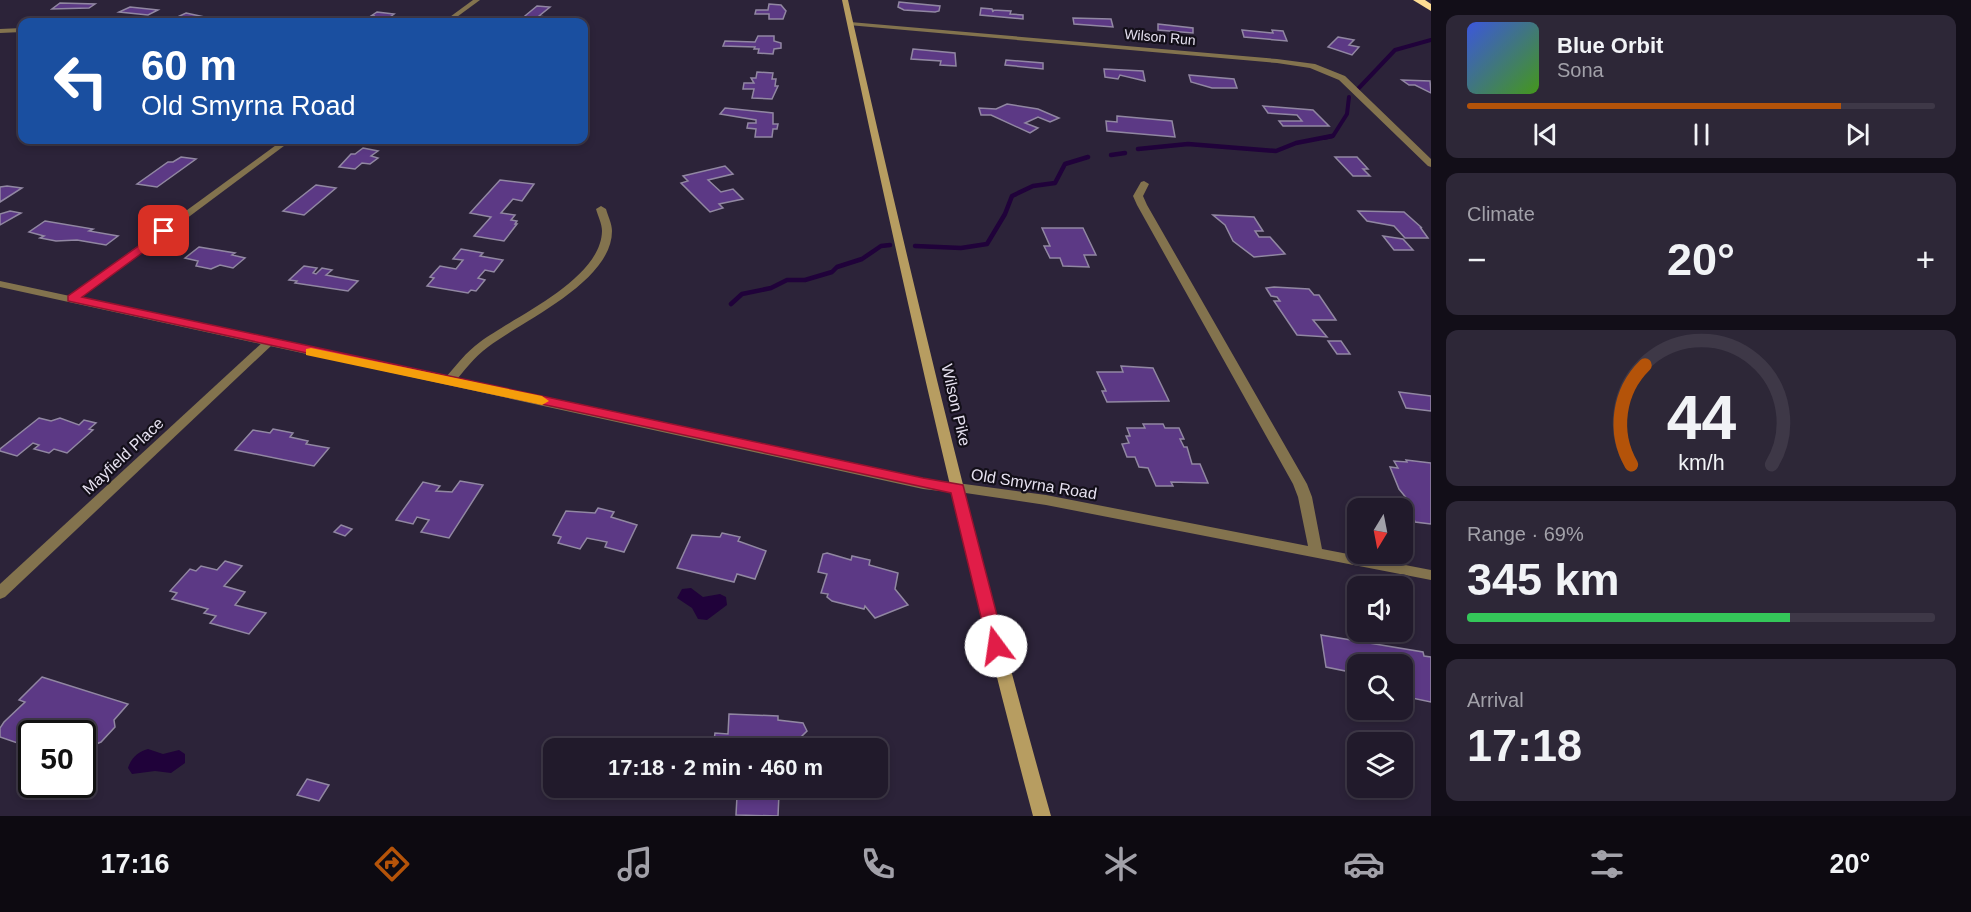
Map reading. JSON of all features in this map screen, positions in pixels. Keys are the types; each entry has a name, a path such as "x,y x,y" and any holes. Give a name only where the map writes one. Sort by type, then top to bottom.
{"highway":[{"path":"1418,0 1431,9"}],"main road":[{"name":"Wilson Pike","path":"844,0 957,488 1013,713 1042,816"}],"street":[{"path":"452,18 477,0"},
{"name":"Wilson Run","path":"850,24 1290,62 1330,72 1356,90 1431,164"},
{"path":"0,31 18,30"},
{"path":"72,299 283,144"},
{"path":"1144,184 1138,196 1142,205 1300,484 1305,497 1316,552"},
{"path":"449,381 485,344 538,313 586,272 607,237 606,218 601,209"},
{"name":"Old Smyrna Road","path":"0,284 923,484 1046,500 1431,575"},
{"name":"Mayfield Place","path":"0,593 268,343"}],"shaded area":[{"path":"691,588 703,597 720,594 726,597 727,605 707,620 698,619 692,608 677,598 682,589"},
{"path":"148,749 163,754 179,750 185,754 185,763 171,773 155,771 132,774 128,768 131,761"}],"building":[{"path":"899,2 940,6 939,11 935,12 904,10 898,7"},
{"path":"60,3 95,4 89,8 52,9"},
{"path":"769,4 781,5 786,11 783,19 769,19 769,14 755,14 756,10 768,10"},
{"path":"537,6 550,7 539,16 552,18 522,18"},
{"path":"130,7 158,10 148,15 119,12"},
{"path":"981,8 992,9 993,12 993,10 1011,11 1010,14 1023,15 1023,19 980,15"},
{"path":"377,12 394,14 388,18 371,18 375,16 371,16"},
{"path":"186,13 209,18 175,18"},
{"path":"1073,18 1111,19 1113,27 1074,24"},
{"path":"1158,24 1193,28 1193,33 1158,30"},
{"path":"1242,30 1273,33 1272,30 1283,31 1287,41 1244,37"},
{"path":"758,36 774,36 774,41 781,43 781,48 774,49 773,54 758,53 759,49 754,49 755,47 723,46 725,41 755,42"},
{"path":"1338,37 1354,40 1349,45 1359,47 1352,55 1328,47"},
{"path":"913,49 955,53 956,66 940,65 941,61 911,59"},
{"path":"1006,60 1043,63 1043,69 1005,65"},
{"path":"1104,69 1143,71 1145,81 1120,75 1118,79 1105,77"},
{"path":"757,72 773,73 772,79 776,79 775,86 778,86 772,99 752,98 754,89 743,89 744,83 754,83 751,78 756,78"},
{"path":"1189,75 1234,79 1237,88 1212,88 1191,82"},
{"path":"1402,80 1430,81 1431,93 1415,85 1409,85"},
{"path":"1007,104 1038,109 1059,118 1050,122 1038,117 1025,123 1038,128 1030,133 991,115 981,115 979,108 996,109"},
{"path":"1263,106 1313,110 1329,126 1283,126 1279,121 1302,121 1297,115 1268,113"},
{"path":"725,108 773,113 773,124 778,124 777,129 773,129 772,137 755,137 756,129 747,128 748,123 756,123 756,120 720,114"},
{"path":"1117,116 1172,121 1175,137 1107,131 1106,121 1117,122"},
{"path":"363,148 378,151 371,156 378,158 370,164 362,163 355,169 339,167 351,154"},
{"path":"181,157 196,159 157,187 137,184 168,162"},
{"path":"1335,157 1357,157 1368,169 1363,169 1370,176 1353,176"},
{"path":"725,166 733,174 708,180 721,192 733,189 743,199 719,204 723,208 710,212 681,183 688,181 683,176"},
{"path":"500,180 534,184 522,201 513,199 501,213 515,215 511,220 517,221 504,241 474,236 491,217 470,213"},
{"path":"316,185 336,188 304,215 283,211"},
{"path":"0,187 22,188 0,202"},
{"path":"10,211 21,213 0,225 0,214"},
{"path":"1358,211 1404,212 1422,228 1420,227 1428,238 1405,238 1394,226 1367,221"},
{"path":"1213,215 1254,217 1263,231 1255,231 1259,237 1270,237 1285,254 1254,257 1233,241 1225,225"},
{"path":"45,221 93,229 89,231 118,236 106,245 77,240 56,241 40,238 44,236 29,232"},
{"path":"1042,228 1083,228 1096,255 1084,255 1089,267 1063,266 1060,258 1050,258 1044,246 1050,246"},
{"path":"1383,236 1403,239 1413,250 1394,250"},
{"path":"199,247 235,253 232,255 245,258 233,268 220,265 211,269 196,266 198,261 185,258"},
{"path":"461,249 483,253 480,256 503,260 494,272 485,270 478,278 485,280 476,291 471,290 468,293 427,286 434,278 430,277 440,266 456,269 463,260 453,259"},
{"path":"304,266 317,268 313,273 316,274 322,268 332,270 326,275 358,281 348,291 295,283 297,281 289,280"},
{"path":"1266,288 1309,289 1314,295 1319,295 1336,320 1313,320 1327,337 1297,335 1274,301 1280,301 1277,297 1271,296"},
{"path":"1328,341 1341,341 1350,354 1337,354"},
{"path":"1121,366 1153,368 1169,401 1107,402 1102,391 1106,391 1097,372 1123,372"},
{"path":"1399,392 1431,396 1431,411 1406,408"},
{"path":"39,418 51,421 60,418 79,425 84,420 96,423 89,429 93,430 67,453 54,449 49,453 34,449 39,445 33,443 17,456 0,451"},
{"path":"1143,424 1163,424 1165,428 1179,428 1184,439 1180,439 1184,447 1187,447 1192,464 1200,464 1208,483 1171,482 1173,486 1156,486 1148,468 1139,467 1135,457 1127,457 1122,444 1129,443 1126,436 1130,436 1127,428 1145,428"},
{"path":"273,429 293,433 290,437 308,441 306,444 329,448 314,466 235,450 253,430 270,433"},
{"path":"1406,460 1431,463 1431,524 1415,522 1413,498 1406,498 1399,489 1390,467 1398,468 1394,461 1407,462"},
{"path":"460,481 483,485 449,538 421,532 429,520 417,517 413,524 396,520 423,482 440,486 436,491 452,492"},
{"path":"598,508 614,512 611,517 637,525 624,552 605,547 607,542 587,538 580,549 558,543 561,537 553,535 566,511 595,513"},
{"path":"341,525 352,529 345,536 334,532"},
{"path":"722,533 740,537 738,541 766,551 755,579 737,574 734,582 677,568 692,535 720,537"},
{"path":"827,553 851,560 852,556 870,560 869,565 898,573 895,589 908,605 875,618 865,606 864,609 832,601 827,597 828,594 821,593 827,574 818,572 823,554"},
{"path":"225,561 242,566 224,586 245,592 235,605 266,613 249,634 210,623 216,616 204,613 208,609 172,599 177,593 170,591 190,569 196,571 201,566 217,570"},
{"path":"1321,635 1347,639 1347,642 1363,642 1423,652 1424,656 1431,657 1431,702 1413,698 1413,654 1347,654 1347,671 1326,667"},
{"path":"42,677 128,704 114,720 115,727 101,742 96,744 96,720 18,720 18,743 0,737 0,728 25,702 19,700"},
{"path":"729,714 778,716 778,720 803,723 807,731 801,737 802,738 714,738 715,733 728,734"},
{"path":"307,779 329,785 319,801 297,795"},
{"path":"737,798 779,798 778,816 736,815"}],"waterway":[{"path":"1357,90 1395,50 1431,40"},
{"path":"1324,138 1333,136 1347,114 1349,97"},
{"path":"1138,149 1188,144 1276,151 1296,143 1332,136"},
{"path":"1111,155 1125,153"},
{"path":"915,246 961,248 987,244 1005,214 1012,196 1033,186 1055,183 1065,164 1088,157"},
{"path":"731,304 742,294 771,288 787,280 805,280 832,272 837,267 862,259 881,246 890,245"}],"slow traffic":[{"path":"311,352 542,401"}],"route":[{"path":"164,231 72,299 923,484 957,488 996,646"}]}
